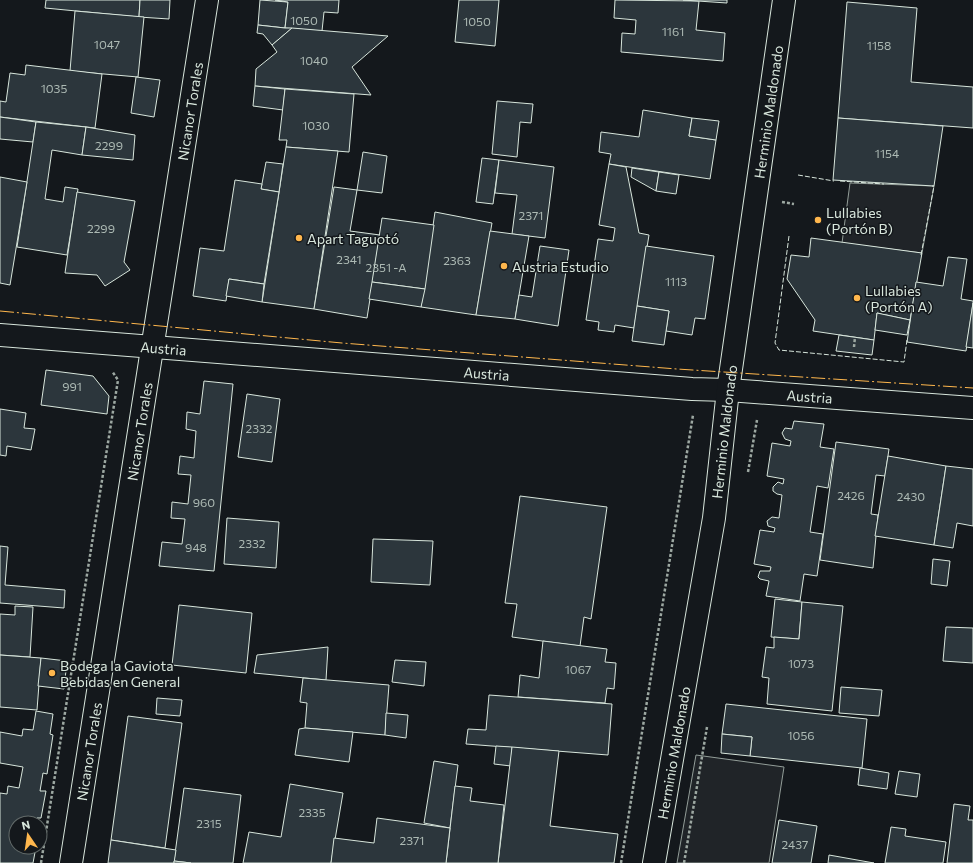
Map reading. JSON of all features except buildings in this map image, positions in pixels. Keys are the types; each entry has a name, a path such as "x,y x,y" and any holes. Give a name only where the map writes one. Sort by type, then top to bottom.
{"street":[{"name":"Nicanor Torales","path":"71,863 207,0"},
{"name":"Herminio Maldonado","path":"654,863 714,518 728,390 784,0"},
{"name":"Austria","path":"0,335 692,389 728,390 973,408"}],"path":[{"path":"782,202 794,204"},
{"path":"854,347 855,337"},
{"path":"41,863 118,380 112,371 105,371"},
{"path":"622,863 694,415 690,412"},
{"path":"747,475 756,421 760,416"},
{"path":"684,863 707,726"}],"shaded area":[{"path":"850,183 934,186 922,253 842,243"},
{"path":"696,755 784,767 769,863 677,863"}],"fence":[{"path":"798,175 834,181"},
{"path":"840,181 884,184"},
{"path":"921,255 934,186 932,186"},
{"path":"789,236 775,343 779,350 904,362 907,340"}],"power":[{"path":"0,311 342,343 677,369 973,388"}],"place":[{"name":"Lullabies (Portón B)","path":"818,220"},
{"name":"Apart Taguotó","path":"299,238"},
{"name":"Austria Estudio","path":"504,266"},
{"name":"Lullabies (Portón A)","path":"857,298"},
{"name":"Bodega la Gaviota Bebidas en General","path":"52,673"}]}
